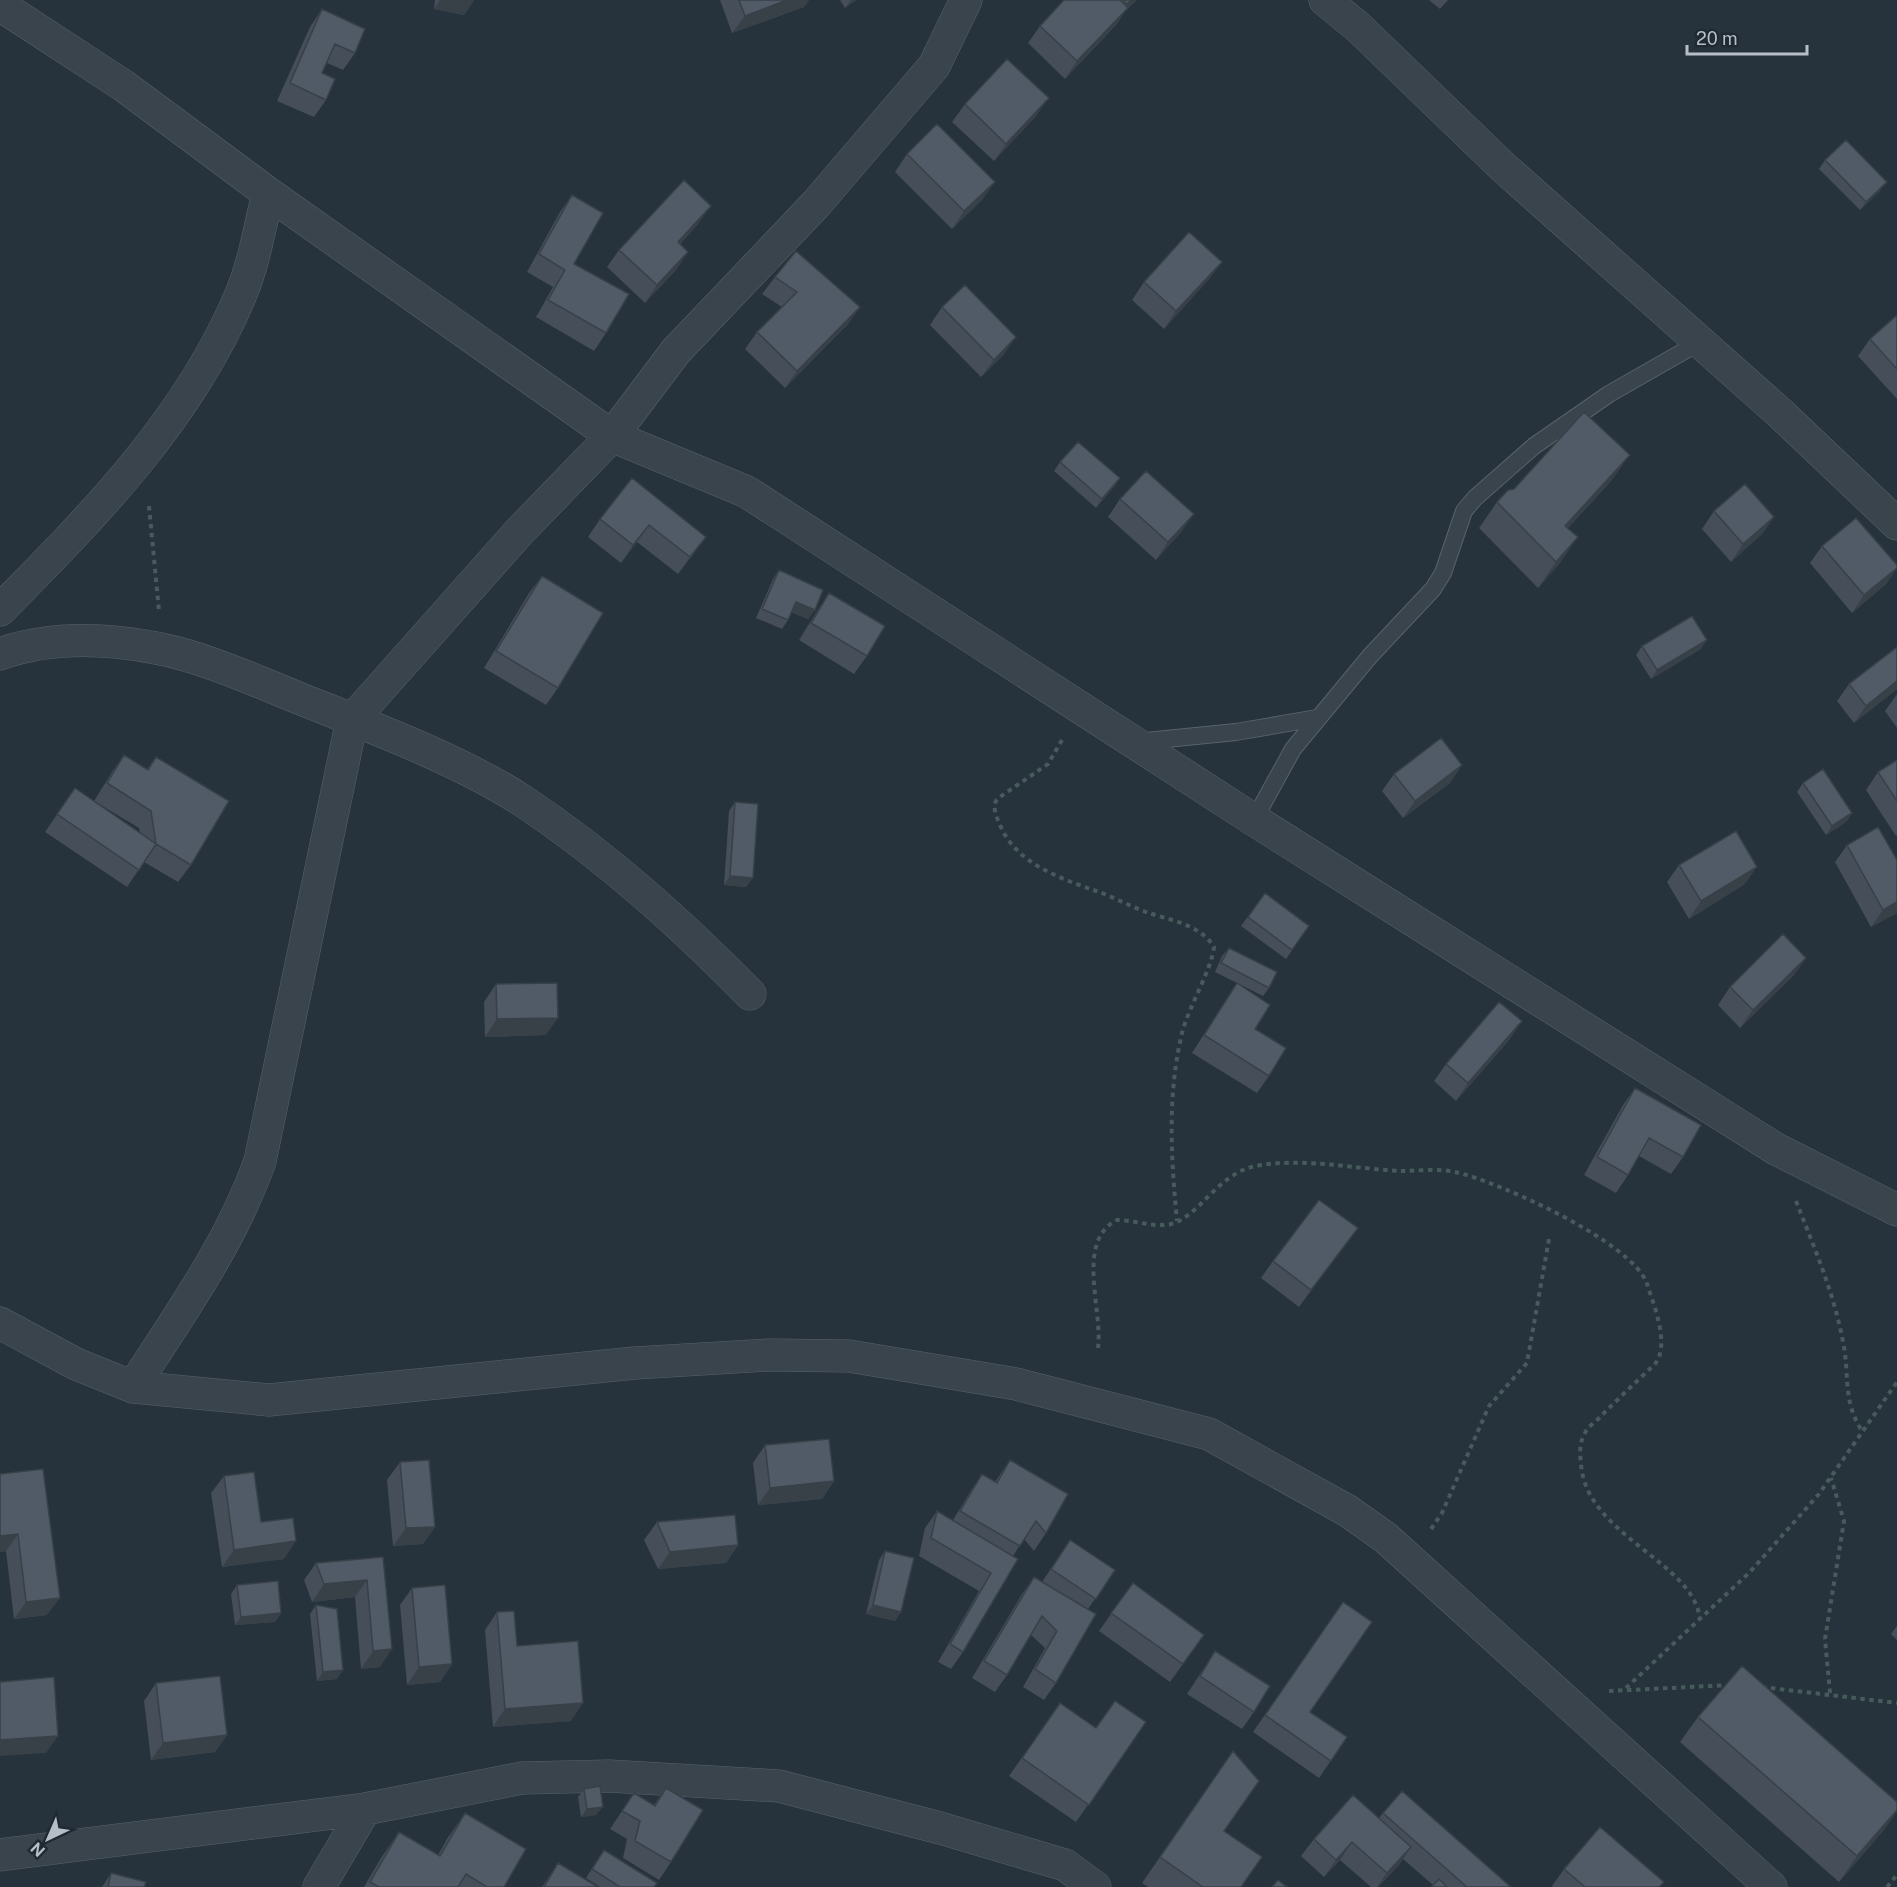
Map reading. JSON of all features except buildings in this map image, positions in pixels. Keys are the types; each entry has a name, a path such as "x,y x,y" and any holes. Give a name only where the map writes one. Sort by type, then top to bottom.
{"street":[{"path":"133,1387 221,1250 244,1207 260,1161 352,720 519,532 612,436 676,351 816,204 934,66 966,0"},
{"path":"1325,0 1358,27 1503,167 1781,414 1897,524"},
{"path":"0,4 124,86 268,194 612,436 747,492 1254,820 1776,1149 1897,1210"},
{"path":"0,610 138,464 205,368 242,292 268,194"},
{"path":"0,654 25,645 51,641 82,640 157,648 219,668 352,720 464,769 521,800 605,859 688,931 750,994"},
{"path":"0,1323 76,1364 133,1387 269,1400 635,1363 769,1355 849,1356 1016,1384 1209,1434 1348,1511 1404,1555 1771,1887"},
{"path":"0,1856 365,1809 522,1778 609,1776 779,1786 940,1828 1065,1865 1095,1887"},
{"path":"319,1887 365,1809"}],"lane":[{"path":"1254,820 1293,749 1317,718 1370,656 1433,589 1443,573 1464,511 1475,498 1534,446 1609,394 1700,342"},
{"path":"1135,742 1236,732 1317,718"}],"path":[{"path":"138,464 149,505 155,553 159,611 157,648"},
{"path":"1081,706 1048,764 1000,795 994,805 1007,838 1024,857 1036,865 1076,885 1181,923 1206,937 1214,947 1194,996 1178,1054 1170,1140 1177,1222"},
{"path":"1098,1348 1101,1329 1093,1274 1098,1237 1110,1223 1117,1220 1158,1225 1177,1222 1236,1172 1256,1166 1296,1164 1452,1171 1478,1179 1544,1207 1619,1250 1644,1277 1663,1346 1659,1359 1587,1429 1580,1447 1581,1468 1595,1504 1641,1550 1688,1590 1699,1606 1700,1620"},
{"path":"1795,1200 1827,1279 1843,1340 1848,1404 1862,1431"},
{"path":"1404,1555 1436,1524 1489,1406 1527,1363 1549,1239"},
{"path":"1626,1689 1749,1573 1831,1478 1897,1382"},
{"path":"1830,1693 1825,1639 1844,1521 1831,1478"},
{"path":"1561,1697 1626,1689 1741,1685"},
{"path":"1752,1686 1830,1693 1897,1703"},
{"path":"1887,1887 1897,1875"}]}
